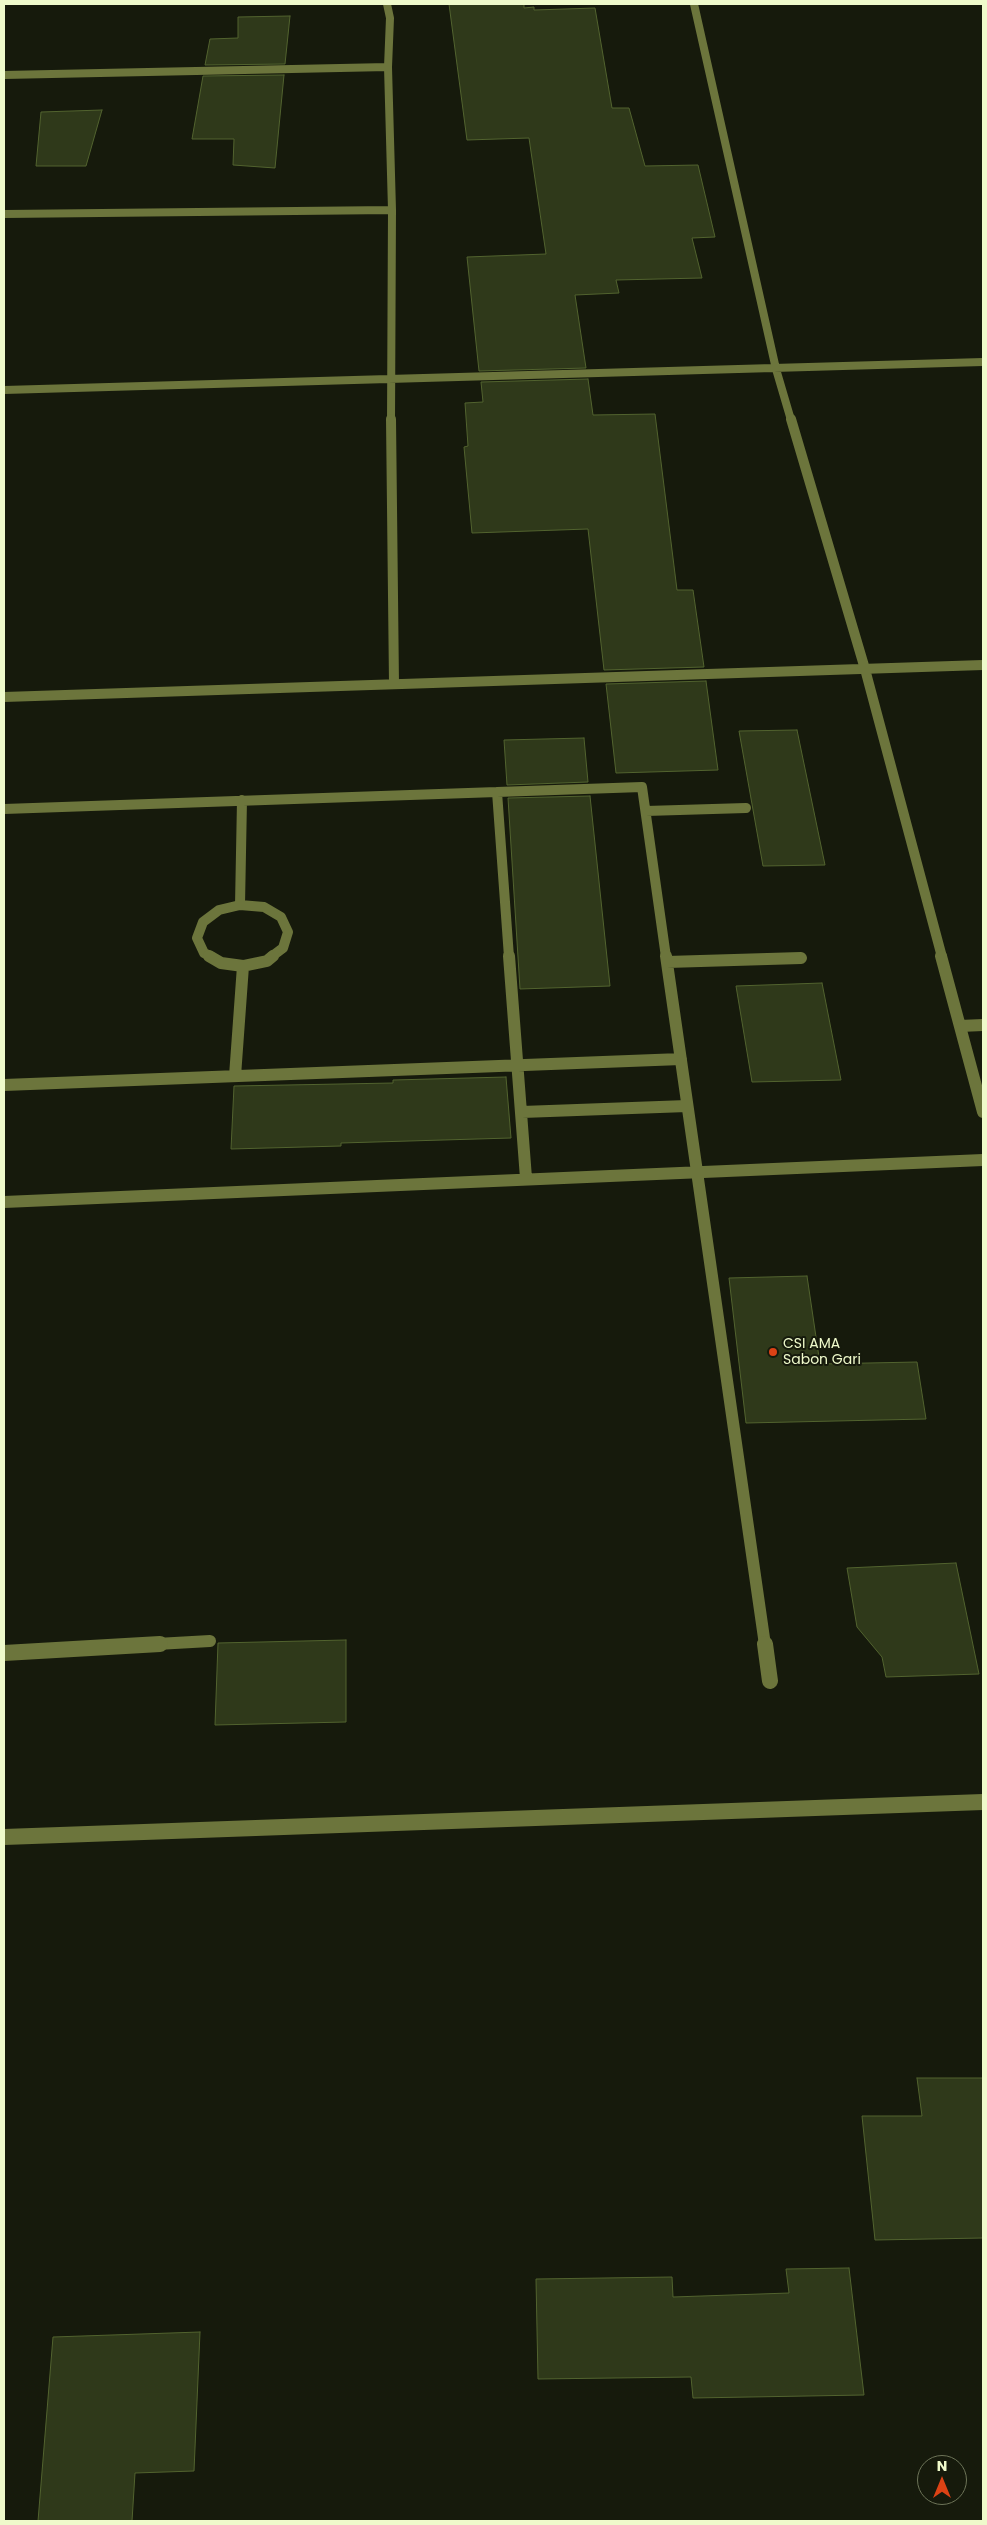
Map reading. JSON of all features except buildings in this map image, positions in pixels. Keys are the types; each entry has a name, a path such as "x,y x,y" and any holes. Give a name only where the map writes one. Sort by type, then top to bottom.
{"street":[{"path":"387,4 390,18 388,67 392,210 390,379 394,684"},
{"path":"694,4 776,369 865,669 983,1112"},
{"path":"4,75 388,67"},
{"path":"4,214 392,210"},
{"path":"4,390 983,362"},
{"path":"4,697 983,666"},
{"path":"4,809 642,787 770,1680"},
{"path":"497,792 526,1178"},
{"path":"240,905 242,800"},
{"path":"646,811 746,808"},
{"path":"240,905 264,907 281,917 288,932 283,948 267,961 243,966 221,963 204,953 197,938 203,922 219,910 240,905"},
{"path":"667,962 802,958"},
{"path":"235,1076 243,966"},
{"path":"960,1026 983,1025"},
{"path":"4,1085 681,1059"},
{"path":"522,1112 688,1106"},
{"path":"4,1202 526,1178 983,1160"},
{"path":"4,1653 210,1641"},
{"path":"4,1838 983,1802"}],"place":[{"name":"CSI AMA Sabon Gari","path":"773,1352"}]}
